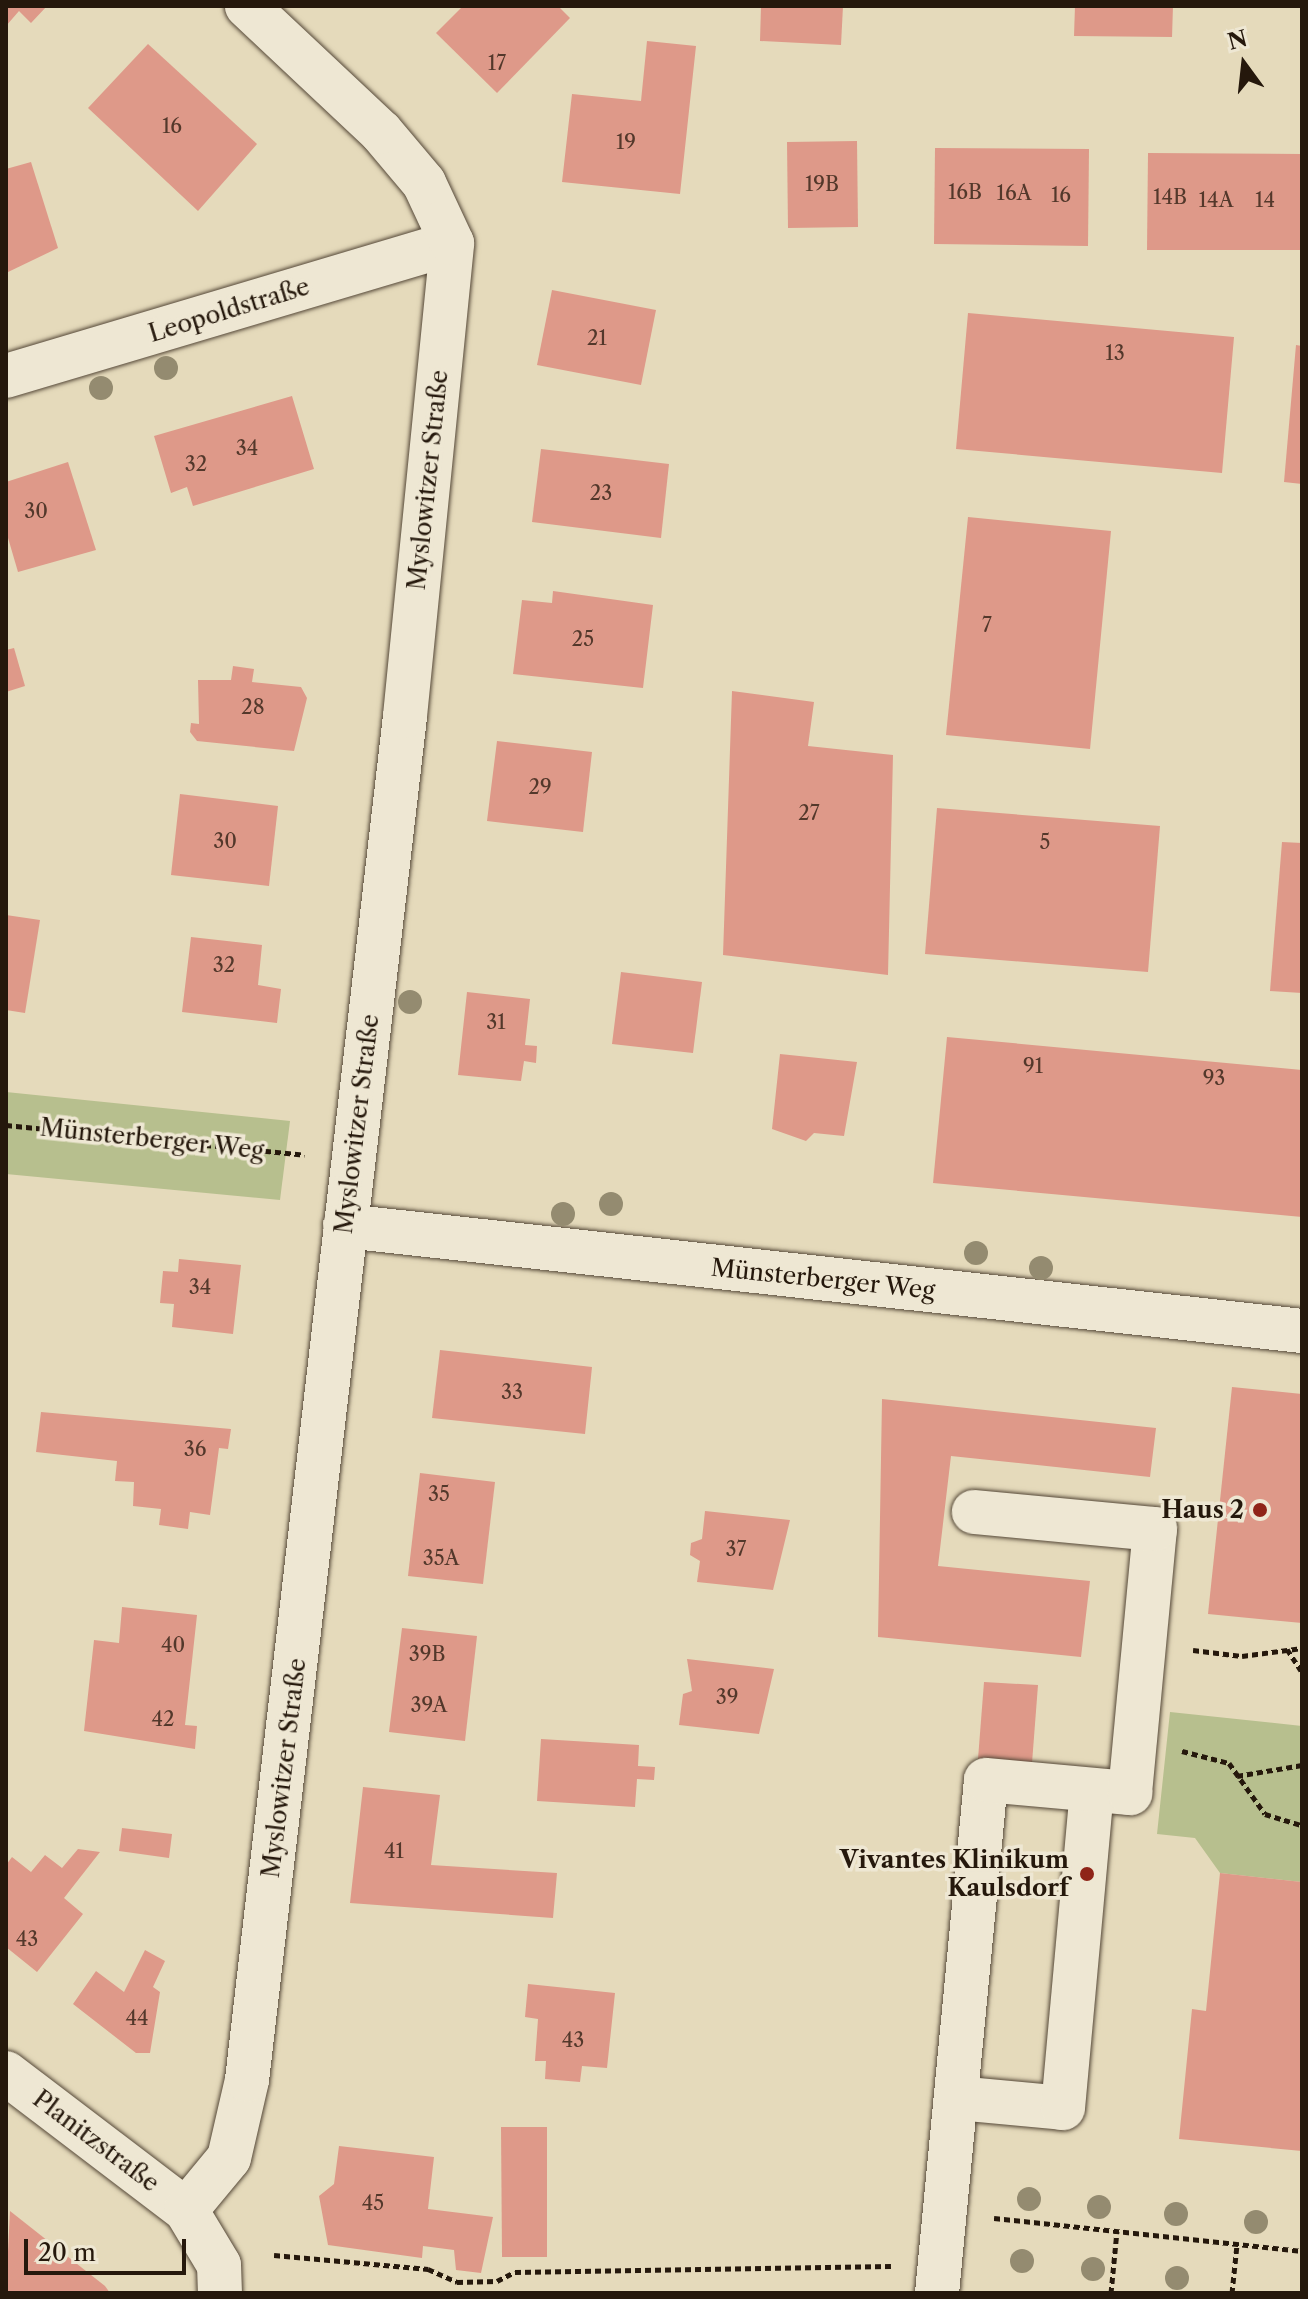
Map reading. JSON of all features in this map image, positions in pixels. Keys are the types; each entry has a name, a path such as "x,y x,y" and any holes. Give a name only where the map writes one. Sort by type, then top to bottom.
{"street":[{"path":"247,6 381,132 424,183 452,243"},
{"name":"Leopoldstraße","path":"6,376 452,243"},
{"name":"Myslowitzer Straße","path":"186,2210 229,2158 240,2130 345,1226 452,243"},
{"name":"Münsterberger Weg","path":"345,1226 1302,1331"},
{"path":"939,2279 986,1780 1130,1793 1155,1529 974,1512"},
{"path":"956,2098 1063,2108 1092,1790"},
{"name":"Planitzstraße","path":"6,2073 186,2210"},
{"path":"186,2210 219,2265 220,2293"}],"path":[{"name":"Münsterberger Weg","path":"6,1125 299,1154"},
{"path":"1144,1644 1242,1656 1302,1648"},
{"path":"1287,1648 1302,1672"},
{"path":"1135,1738 1229,1763 1265,1814 1302,1825"},
{"path":"1237,1776 1302,1765"},
{"path":"945,2213 1302,2251"},
{"path":"1111,2293 1117,2231"},
{"path":"1232,2293 1237,2245"},
{"path":"274,2255 428,2269 457,2282 497,2281 515,2272 939,2279"}],"green space":[{"path":"6,1092 290,1121 280,1200 6,1174"},
{"path":"1170,1712 1302,1726 1302,1882 1220,1873 1195,1838 1157,1834"}],"building":[{"path":"6,6 47,6 31,23 19,11 6,26"},
{"path":"463,6 558,6 570,18 497,93 436,33"},
{"path":"761,6 843,6 841,45 760,41"},
{"path":"1075,6 1173,6 1172,37 1074,36"},
{"path":"647,41 696,46 680,194 562,182 572,94 641,101"},
{"path":"148,44 257,144 198,211 88,108"},
{"path":"857,141 858,227 788,228 787,142"},
{"path":"935,148 1089,149 1088,246 934,244"},
{"path":"1148,153 1302,154 1301,250 1147,250"},
{"path":"31,162 58,248 6,273 6,169"},
{"path":"552,290 656,310 641,385 537,365"},
{"path":"968,313 1234,337 1222,473 956,449"},
{"path":"1296,345 1302,346 1302,484 1284,482"},
{"path":"292,396 314,469 193,506 187,487 171,493 154,436"},
{"path":"541,449 669,464 661,538 532,522"},
{"path":"68,462 96,550 18,572 6,531 6,482"},
{"path":"968,517 1111,531 1090,749 946,735"},
{"path":"553,591 653,605 643,688 513,674 522,600 552,603"},
{"path":"14,648 25,686 6,692 6,650"},
{"path":"233,666 254,669 252,682 301,687 307,698 294,751 197,741 190,732 191,723 199,724 198,680 231,680"},
{"path":"732,691 814,702 808,746 893,755 888,975 723,955"},
{"path":"497,741 592,752 583,832 487,821"},
{"path":"180,794 278,806 269,886 171,875"},
{"path":"937,808 1160,826 1148,972 925,954"},
{"path":"1282,842 1302,843 1302,993 1270,991"},
{"path":"6,915 40,920 25,1013 6,1010"},
{"path":"191,937 262,945 258,985 281,989 277,1023 182,1012"},
{"path":"621,972 702,982 693,1053 612,1044"},
{"path":"467,992 530,999 525,1045 537,1046 536,1063 524,1061 521,1081 458,1075"},
{"path":"947,1037 1302,1070 1302,1217 933,1183"},
{"path":"780,1054 857,1062 844,1136 814,1133 806,1141 772,1129"},
{"path":"179,1259 241,1265 233,1334 172,1327 174,1304 160,1303 163,1271 178,1272"},
{"path":"440,1350 592,1367 585,1434 432,1418"},
{"name":"Haus 2","path":"1232,1387 1302,1394 1302,1623 1208,1614"},
{"path":"882,1399 1156,1428 1150,1477 951,1456 938,1566 1090,1581 1081,1657 878,1637"},
{"path":"41,1412 231,1429 228,1449 219,1448 210,1515 190,1512 188,1529 159,1525 161,1509 133,1506 134,1482 115,1481 117,1461 36,1452"},
{"path":"420,1473 495,1482 483,1584 408,1576"},
{"path":"705,1511 790,1520 773,1590 697,1582 700,1561 690,1555 691,1543 702,1539"},
{"path":"122,1607 197,1615 185,1725 197,1726 195,1749 84,1731 94,1640 119,1643"},
{"path":"402,1628 477,1636 465,1741 389,1732"},
{"path":"687,1659 774,1669 759,1734 679,1725 683,1694 692,1691"},
{"path":"984,1682 1038,1685 1032,1763 978,1759"},
{"path":"541,1739 639,1745 638,1766 655,1767 654,1780 637,1779 635,1807 537,1801"},
{"path":"363,1787 440,1795 431,1865 557,1873 553,1918 350,1903"},
{"path":"122,1828 172,1834 169,1858 119,1851"},
{"path":"78,1849 100,1852 64,1898 83,1914 37,1972 6,1947 6,1865 12,1857 31,1872 45,1855 62,1868"},
{"path":"1220,1873 1302,1882 1302,2151 1179,2139 1192,2009 1206,2011"},
{"path":"145,1950 165,1961 153,1987 160,1992 150,2053 136,2053 73,2004 96,1971 124,1992"},
{"path":"528,1984 615,1993 607,2068 582,2066 580,2082 545,2079 546,2061 535,2061 538,2019 525,2017"},
{"path":"501,2127 547,2127 547,2257 502,2257"},
{"path":"339,2146 434,2157 428,2209 493,2217 481,2273 456,2270 454,2250 423,2246 422,2258 328,2245 319,2196 334,2184"},
{"path":"10,2211 105,2286 110,2293 6,2293"}],"place":[{"name":"Haus 2","path":"1260,1510"},
{"name":"Vivantes Klinikum Kaulsdorf","path":"1087,1874"}]}
